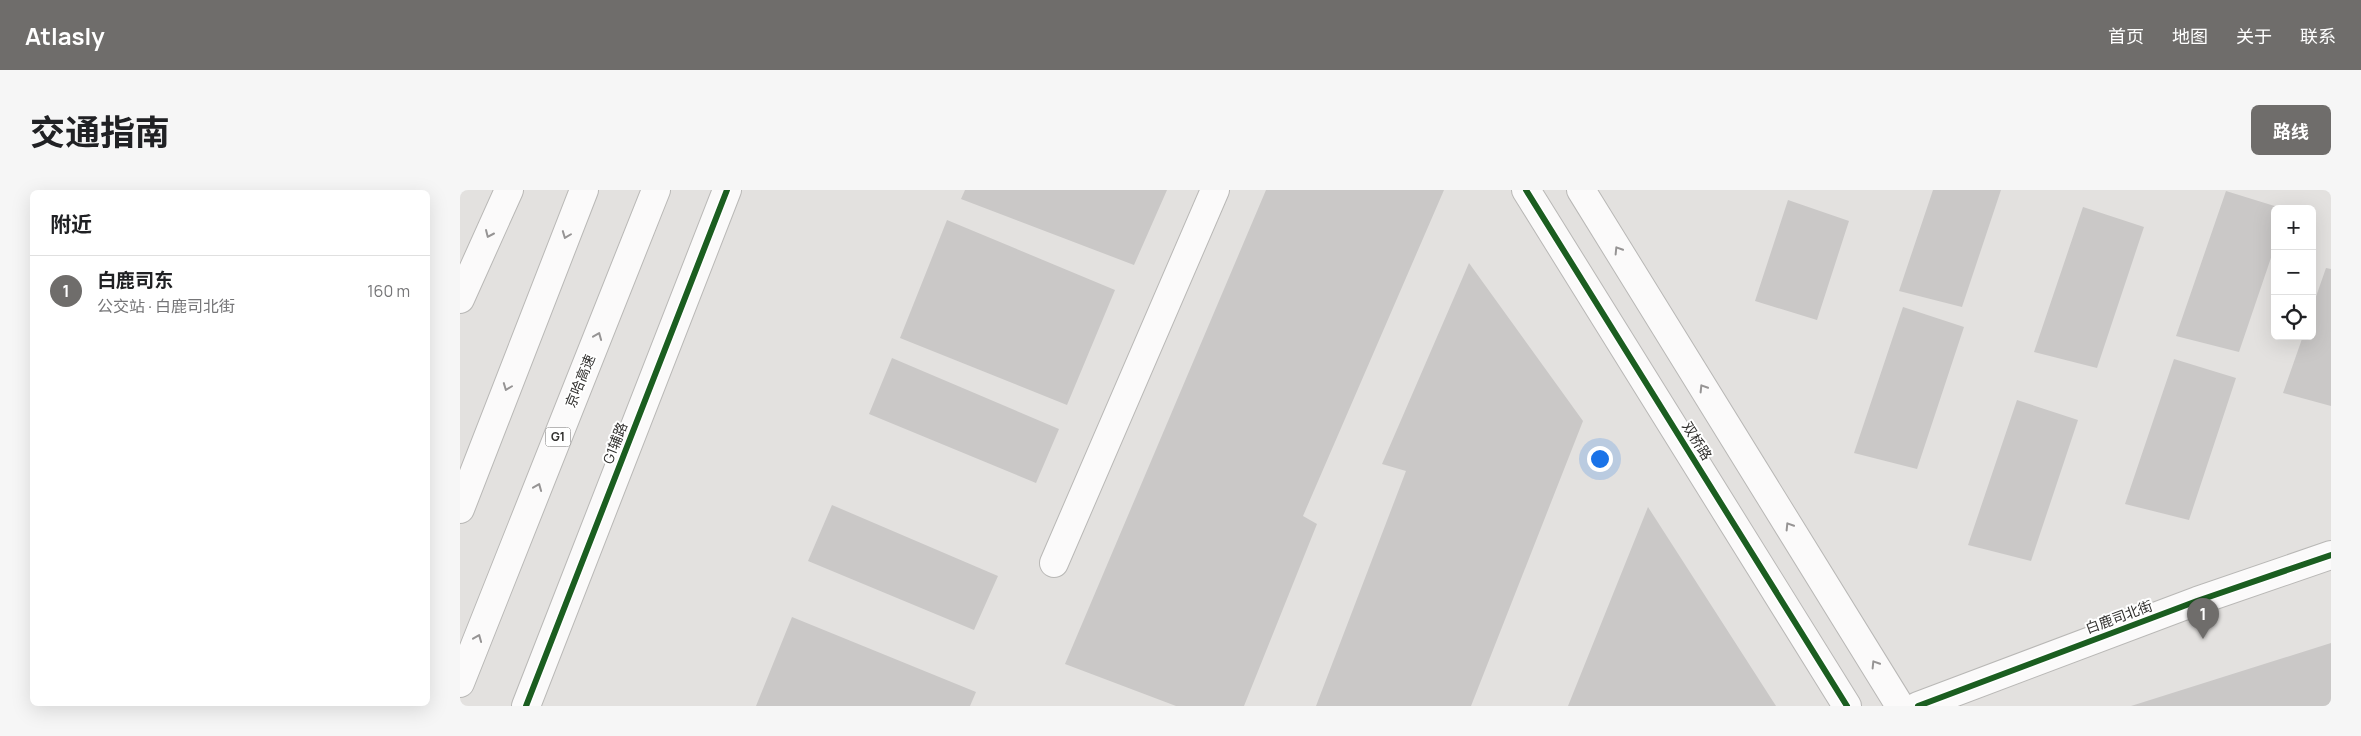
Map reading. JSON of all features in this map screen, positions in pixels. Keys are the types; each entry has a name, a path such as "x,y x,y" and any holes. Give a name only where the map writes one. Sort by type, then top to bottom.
{"main road":[{"path":"460,300 509,190"},
{"path":"460,509 584,190"},
{"name":"京哈高速","path":"460,683 656,190"},
{"name":"G1辅路","path":"526,706 726,190"},
{"path":"1054,563 1215,190"},
{"name":"双桥路","path":"1526,190 1847,706"},
{"path":"1581,190 1900,706"},
{"name":"白鹿司北街","path":"1918,706 2188,605 2331,555"}],"building":[{"path":"965,190 1167,190 1134,265 961,199"},
{"path":"1266,190 1444,190 1303,516 1317,524 1244,706 1176,706 1065,664"},
{"path":"1933,190 2001,190 1962,307 1899,291"},
{"path":"2226,191 2271,205 2271,258 2239,352 2176,336"},
{"path":"1788,200 1849,221 1817,320 1755,301"},
{"path":"2083,207 2144,227 2097,368 2034,352"},
{"path":"947,220 1115,290 1067,405 900,338"},
{"path":"1469,263 1583,421 1471,706 1316,706 1406,471 1382,464"},
{"path":"2326,268 2331,269 2331,406 2283,393 2302,340 2316,340 2316,297"},
{"path":"1903,307 1964,327 1917,469 1854,453"},
{"path":"892,358 1059,429 1036,483 869,414"},
{"path":"2174,359 2236,378 2189,520 2125,504"},
{"path":"2017,400 2078,420 2031,561 1968,545"},
{"path":"832,505 998,576 974,630 808,561"},
{"path":"1648,507 1776,706 1568,706"},
{"path":"792,617 976,692 970,706 756,706"},
{"path":"2331,643 2331,706 2131,706"}],"cycle path":[{"path":"526,706 727,190"},
{"path":"1526,190 1847,706"},
{"path":"1918,706 2197,601 2331,555"}],"place":[{"name":"白鹿司东","path":"2203,639"}]}
